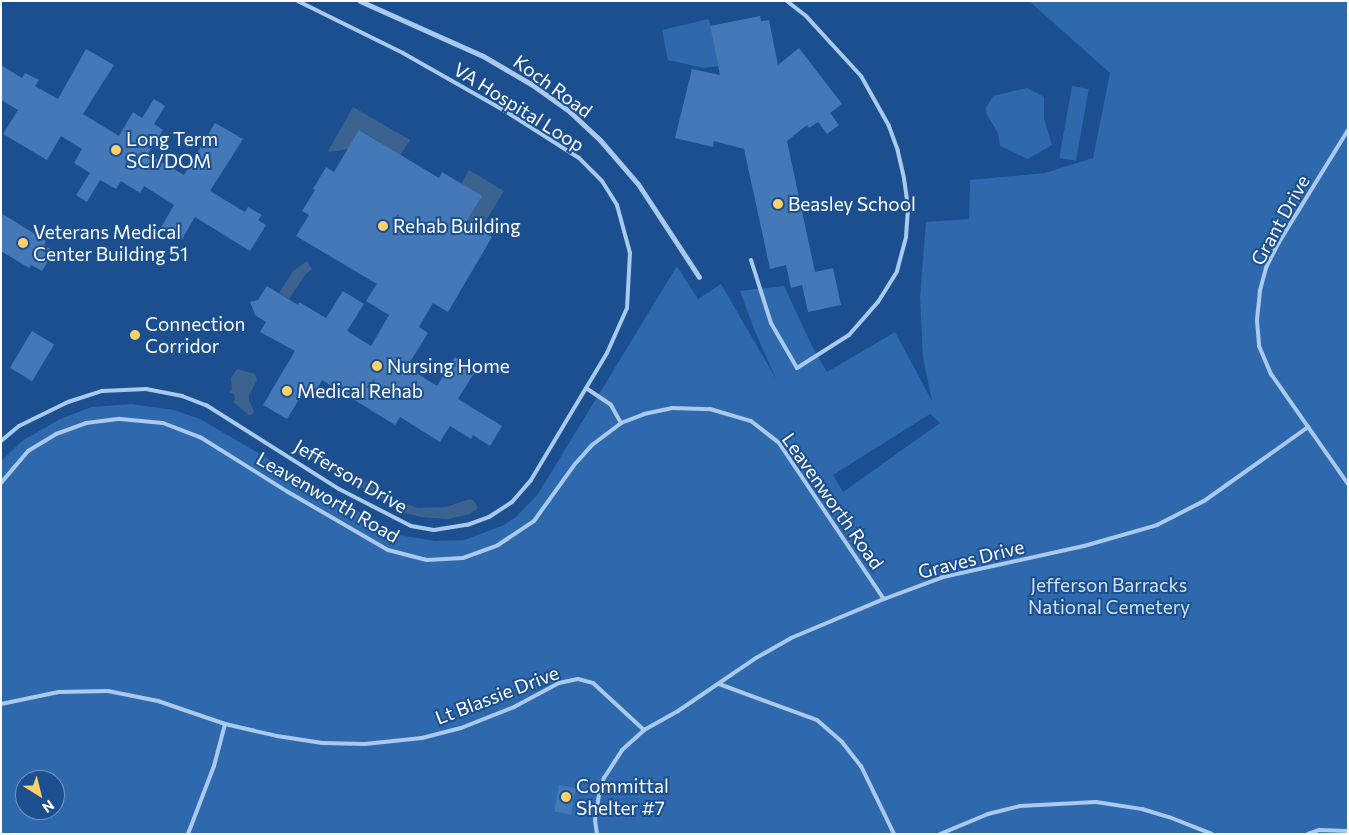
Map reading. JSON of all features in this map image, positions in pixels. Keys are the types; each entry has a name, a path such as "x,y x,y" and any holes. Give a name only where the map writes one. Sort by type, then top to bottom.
{"street":[{"name":"Koch Road","path":"360,1 483,56 531,84 569,111 600,140 638,184 699,277"}],"lane":[{"name":"VA Hospital Loop","path":"298,1 403,53 505,111 579,158 602,181 617,205 630,253 627,308"},
{"path":"751,260 771,323 798,368 849,335 878,302 897,271 906,237 908,207 904,178 889,126 861,76 806,16 787,1"},
{"name":"Grant Drive","path":"1348,130 1279,242 1266,268 1260,290 1257,321 1259,346 1270,374 1348,484"},
{"name":"Jefferson Drive","path":"1,441 19,426 68,402 102,391 146,389 182,396 206,405 339,489 411,526 434,530 467,525 489,517 512,502 531,480 607,353 627,308"},
{"path":"586,388 611,405 621,423"},
{"name":"Leavenworth Road","path":"1,483 28,451 56,434 86,423 120,419 164,423 200,436 288,492 388,550 427,560 463,558 498,545 534,521 592,445 621,423 644,414 672,408 710,409 751,421 779,442 884,599"},
{"name":"Graves Drive","path":"597,834 595,820 599,794 604,778 622,750 644,730 719,684 756,658 791,638 884,599 943,577 1084,546 1156,525 1204,500 1308,427"},
{"name":"Lt Blassie Drive","path":"1,704 59,692 108,691 158,701 225,724 277,736 322,743 365,744 422,738 462,728 514,707 559,683 578,680 593,684 644,730"},
{"path":"719,684 817,720 836,736 861,766 894,834"},
{"path":"188,834 214,766 225,724"},
{"path":"940,834 988,814 1020,806 1096,802 1142,809 1169,817 1212,834"},
{"path":"1308,834 1319,830 1348,831"}],"green space":[{"name":"Jefferson Barracks National Cemetery","path":"1029,1 1348,1 1348,834 1,834 1,461 22,441 60,419 92,407 131,404 174,410 200,419 399,535 435,541 464,540 504,525 516,517 538,494 677,266 698,299 721,284 776,379 740,291 784,286 812,346 827,372 895,332 932,401 923,358 920,297 926,222 969,219 970,180 1045,173 1093,158 1110,73","holes":["930,414 940,423 843,492 833,475"]},
{"path":"709,19 718,66 704,68 668,60 662,30"},
{"path":"1072,86 1089,89 1076,161 1059,158"},
{"path":"1027,88 1044,97 1044,119 1052,145 1028,159 1000,146 998,133 986,113 986,108 993,96"}],"shaded area":[{"path":"353,107 410,140 400,155 360,130 348,149 328,151"},
{"path":"469,170 504,191 480,230 447,237 461,184"},
{"path":"307,261 312,269 305,275 289,299 279,293 293,271"},
{"path":"237,369 255,374 257,380 249,395 249,401 254,411 253,414 249,415 233,402 235,400 234,394 229,392 232,389 231,378"},
{"path":"313,449 397,501 418,508 446,507 470,499 474,501 478,508 470,514 448,519 421,517 405,513 311,458 309,454"}],"pier":[{"path":"563,165 575,170 592,190 607,216 556,185 553,181"}],"building":[{"name":"Beasley School","path":"760,16 761,21 769,20 778,65 799,48 842,104 830,113 839,125 827,134 818,122 809,128 807,125 787,141 815,272 833,268 841,305 808,312 802,285 791,288 786,265 770,269 744,149 714,141 713,147 675,138 692,69 720,75 710,26"},
{"name":"Long Term SCI/DOM","path":"86,49 114,65 83,114 119,136 133,112 142,118 154,99 165,106 154,124 163,130 148,154 184,175 215,123 243,139 210,191 245,212 248,207 262,215 258,220 266,225 250,251 195,217 181,241 160,229 174,205 144,186 140,193 121,181 116,189 100,180 87,202 76,195 90,173 74,163 82,149 61,136 47,160 3,134 18,110 1,100 1,65 22,78 25,73 39,80 35,86 58,99"},
{"path":"359,130 439,178 442,172 482,196 466,222 492,237 448,312 433,303 419,327 428,333 407,367 437,386 455,357 476,370 458,399 502,426 490,446 473,435 471,439 450,426 440,442 400,417 395,425 322,380 313,396 304,391 287,419 263,405 295,351 260,332 266,322 255,315 250,302 258,300 267,286 298,305 299,302 326,318 343,291 364,304 347,331 371,346 389,315 366,301 377,284 296,236 309,215 302,211 326,167 334,172"},
{"name":"Veterans Medical Center Building 51","path":"1,213 46,241 44,245 54,251 42,271 31,265 29,268 1,251"},
{"path":"32,331 54,344 32,381 10,368"},
{"name":"Committal Shelter #7","path":"559,785 576,788 571,815 554,812"}],"place":[{"name":"Long Term SCI/DOM","path":"116,150"},
{"name":"Beasley School","path":"778,204"},
{"name":"Rehab Building","path":"383,226"},
{"name":"Veterans Medical Center Building 51","path":"23,243"},
{"name":"Connection Corridor","path":"135,335"},
{"name":"Nursing Home","path":"377,366"},
{"name":"Medical Rehab","path":"287,391"},
{"name":"Committal Shelter #7","path":"566,797"}]}
